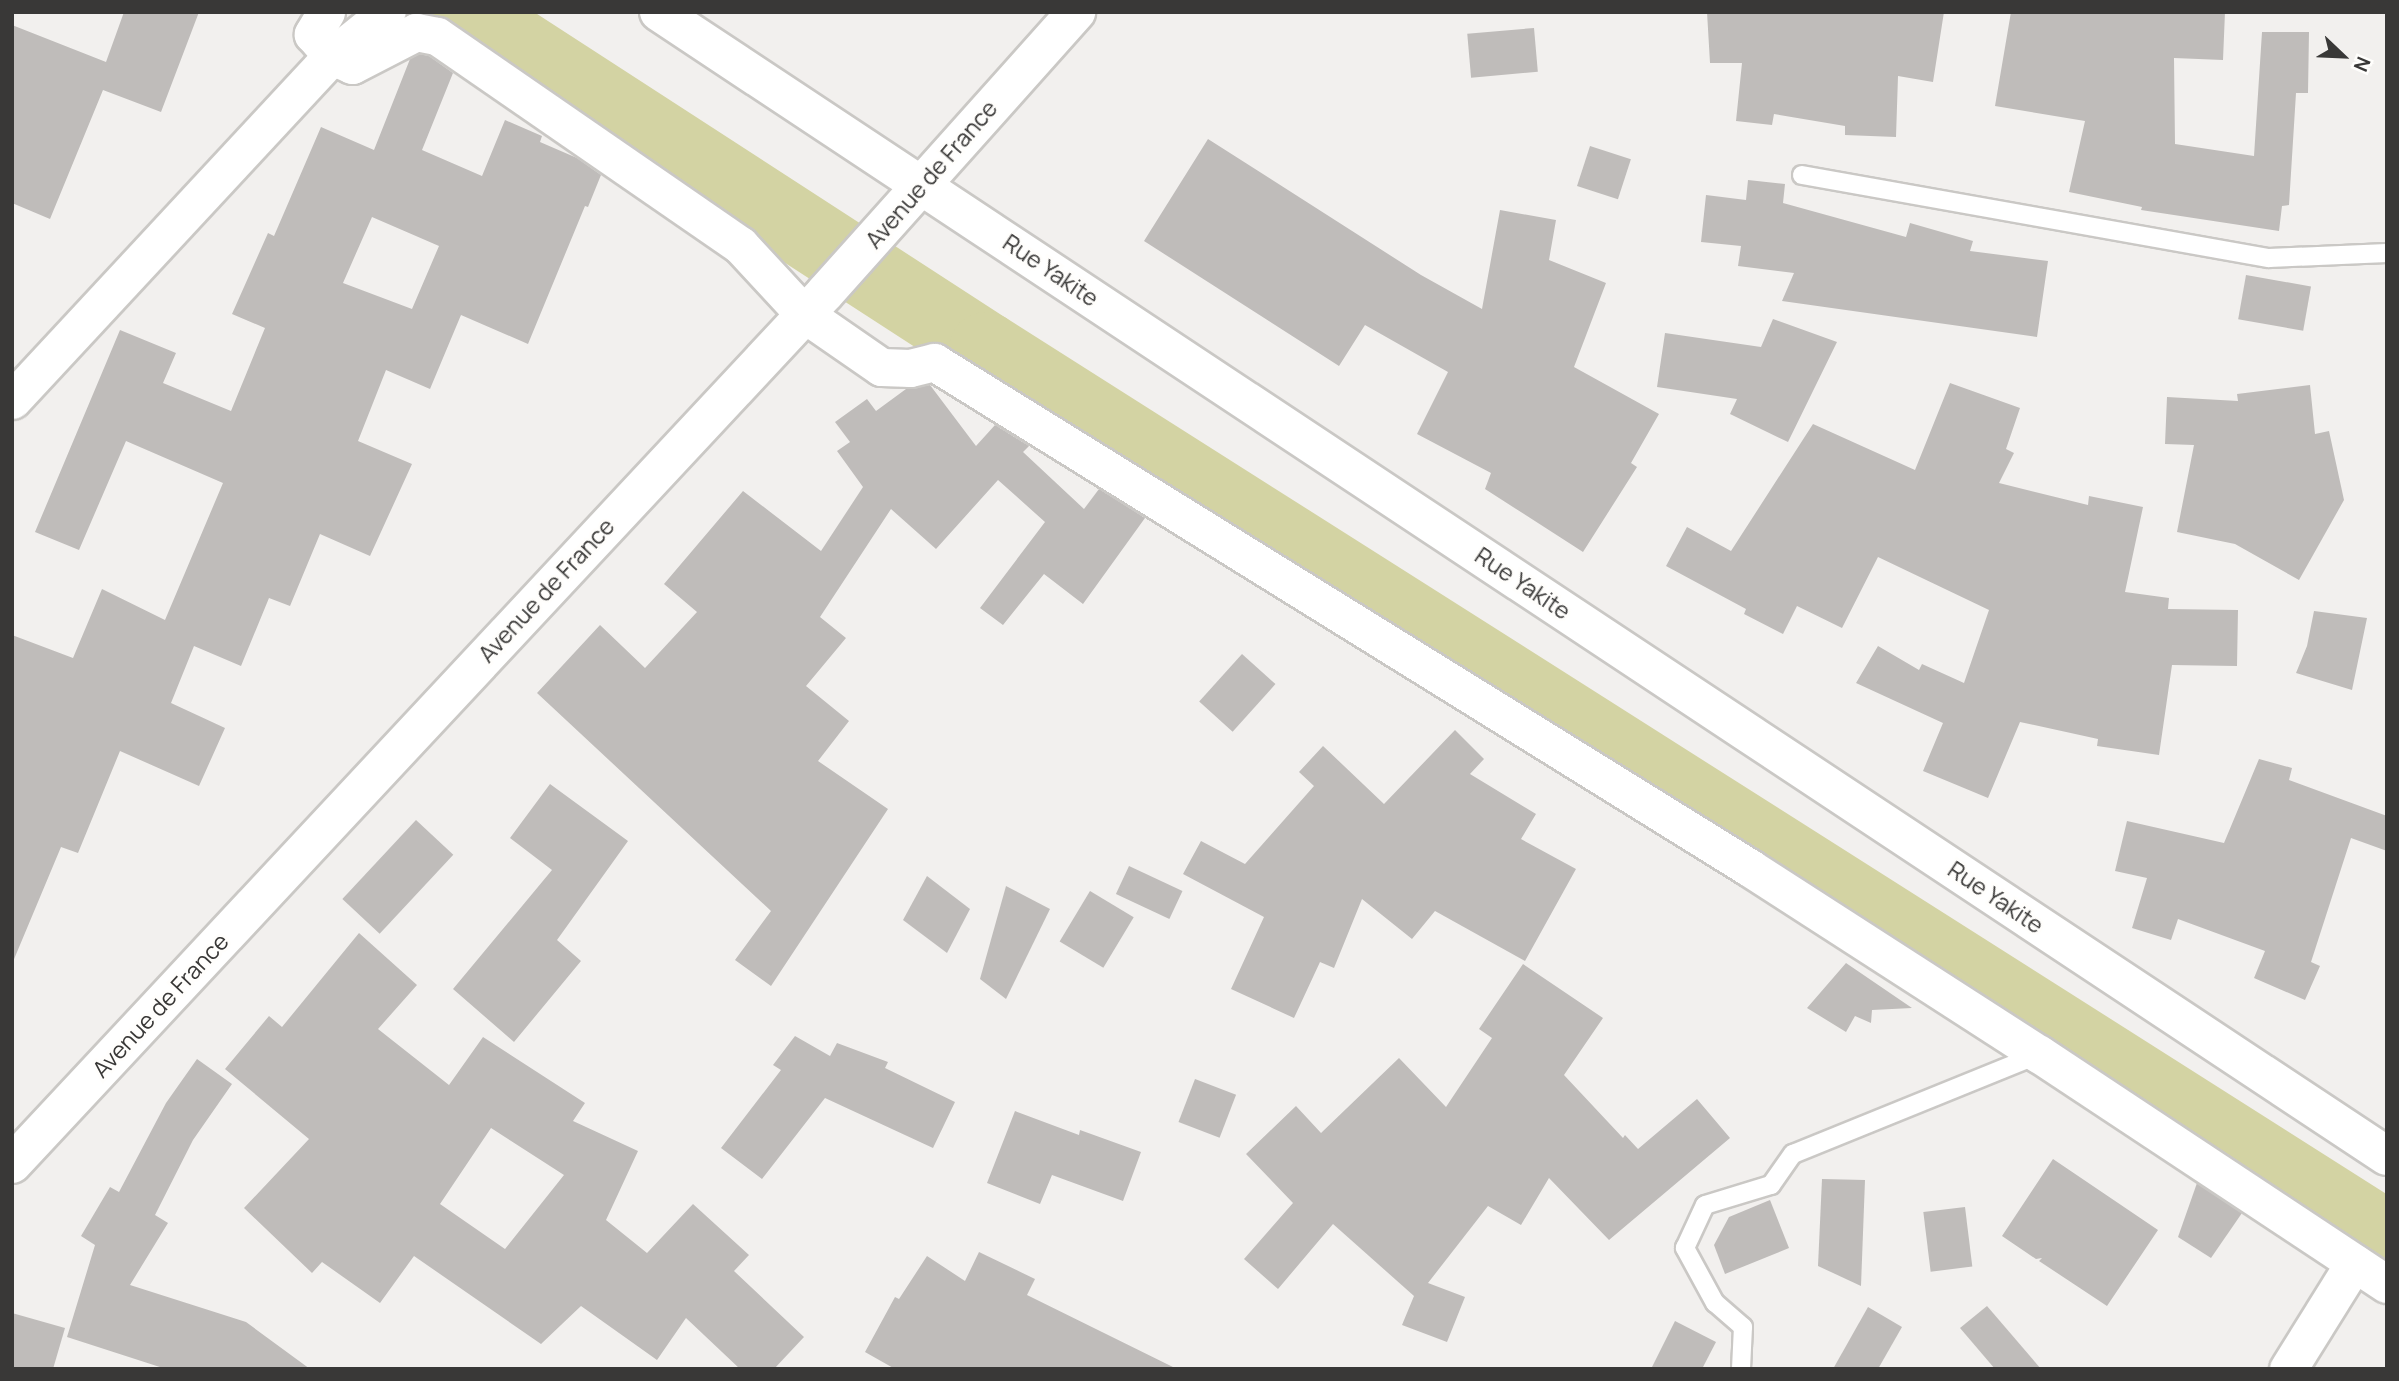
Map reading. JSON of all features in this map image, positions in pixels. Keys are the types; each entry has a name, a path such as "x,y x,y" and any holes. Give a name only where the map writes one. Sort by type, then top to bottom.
{"main road":[{"name":"Rue Yakite","path":"659,12 2387,1156"},
{"name":"Avenue de France","path":"12,1164 886,226 920,184 1076,12"}],"street":[{"path":"326,12 313,34 332,57 352,65 416,32 438,36 740,245 814,303 881,368 911,368 934,362 1750,868 2039,1054 2387,1284"},
{"path":"12,400 332,57 387,12"},
{"path":"2288,1369 2354,1263"}],"lane":[{"path":"1802,174 2269,258 2387,253"},
{"path":"1741,1369 1743,1327 1714,1303 1685,1248 1705,1205 1771,1185 1793,1154 2039,1054"}],"building":[{"path":"124,12 199,12 161,112 103,90 50,219 12,203 12,25 106,62"},
{"path":"1707,12 1944,12 1933,82 1898,76 1896,137 1845,135 1845,126 1774,114 1772,125 1736,121 1742,63 1710,63"},
{"path":"2011,12 2225,12 2223,60 2174,58 2175,144 2254,156 2262,32 2309,32 2308,93 2296,93 2289,205 2282,206 2279,231 2141,210 2142,207 2069,192 2085,121 1995,106"},
{"path":"1534,28 1538,72 1471,78 1467,34"},
{"path":"419,54 429,56 453,73 422,150 482,176 505,120 542,136 540,142 577,158 601,175 588,207 585,206 528,344 461,315 430,389 386,370 358,441 412,464 370,556 320,534 290,606 269,598 241,666 194,646 171,703 225,728 199,786 120,751 78,853 61,847 12,964 12,635 73,658 102,589 165,620 223,483 126,441 79,550 35,532 120,330 176,353 163,383 231,411 265,328 232,314 268,233 274,236 321,127 374,150 410,59","holes":["372,217 439,246 412,309 343,283"]},
{"path":"1208,139 1421,275 1482,309 1500,210 1556,220 1549,260 1606,283 1574,367 1659,414 1631,463 1637,467 1583,552 1485,489 1491,473 1417,434 1448,372 1365,325 1339,366 1144,241"},
{"path":"1590,146 1631,159 1618,199 1577,186"},
{"path":"1748,180 1785,184 1783,203 1906,237 1910,223 1973,241 1970,251 2048,261 2037,337 1782,301 1794,273 1738,266 1741,246 1701,242 1706,195 1746,200"},
{"path":"2246,275 2311,286 2303,331 2238,319"},
{"path":"1773,319 1837,342 1788,442 1730,414 1737,399 1657,387 1665,333 1761,347"},
{"path":"1950,383 2020,408 2006,449 2014,453 1999,483 2088,505 2089,496 2143,507 2125,592 2169,598 2168,609 2238,610 2237,666 2172,665 2159,755 2097,746 2098,739 2020,722 1988,798 1923,771 1943,723 1856,683 1878,646 1919,670 1922,664 1964,683 1989,610 1878,557 1842,628 1797,606 1783,634 1744,614 1746,609 1666,566 1687,527 1731,551 1813,424 1915,470"},
{"path":"930,385 976,446 995,425 1029,446 1023,452 1084,509 1099,489 1145,518 1083,604 1044,574 1003,625 980,608 1045,522 998,480 936,549 891,509 820,617 846,638 806,686 849,721 818,761 888,809 771,986 735,960 771,911 537,693 600,625 645,668 697,612 664,584 743,491 821,551 863,487 837,451 850,442 835,422 867,399 876,411 906,389"},
{"path":"2310,385 2315,434 2329,431 2344,500 2299,580 2235,544 2177,532 2194,445 2165,444 2167,397 2238,401 2237,394"},
{"path":"2314,611 2367,618 2352,690 2296,673 2307,646"},
{"path":"1242,654 1275,684 1233,732 1199,702"},
{"path":"1455,730 1484,759 1470,774 1536,814 1521,839 1576,869 1525,961 1435,911 1412,939 1362,899 1334,968 1320,962 1294,1018 1231,989 1264,917 1183,874 1201,841 1245,864 1314,786 1299,772 1323,746 1384,804"},
{"path":"2259,759 2292,768 2289,780 2387,816 2387,851 2351,838 2311,962 2320,966 2305,1000 2254,978 2265,951 2178,919 2171,940 2132,928 2147,878 2115,871 2127,821 2224,843"},
{"path":"550,784 628,841 557,940 581,961 514,1042 453,989 552,870 510,838"},
{"path":"416,820 453,855 380,934 342,899"},
{"path":"1129,866 1182,891 1169,919 1116,894"},
{"path":"927,876 970,909 947,953 903,920"},
{"path":"1006,886 1050,909 1006,999 980,979"},
{"path":"1090,891 1134,917 1103,968 1060,942"},
{"path":"359,933 417,985 378,1029 449,1085 483,1037 585,1103 573,1121 638,1151 606,1220 647,1253 693,1204 749,1255 734,1271 804,1337 774,1369 740,1369 686,1318 657,1360 581,1306 541,1344 414,1256 380,1303 322,1262 312,1273 244,1208 309,1139 225,1069 269,1016 282,1027","holes":["491,1128 564,1175 505,1249 440,1204"]},
{"path":"1846,963 1912,1008 1872,1010 1871,1023 1855,1016 1846,1032 1807,1008"},
{"path":"1523,964 1603,1018 1564,1075 1623,1138 1625,1135 1638,1149 1697,1099 1730,1138 1609,1240 1549,1178 1521,1225 1488,1206 1428,1283 1465,1297 1447,1342 1402,1325 1414,1296 1333,1224 1278,1289 1244,1259 1293,1203 1246,1154 1296,1106 1321,1133 1399,1058 1446,1107 1492,1038 1479,1029"},
{"path":"795,1036 830,1056 837,1043 888,1062 885,1068 955,1102 933,1148 825,1098 762,1179 721,1148 781,1070 773,1065"},
{"path":"197,1059 232,1084 193,1140 155,1215 168,1223 130,1285 246,1322 310,1369 166,1369 67,1337 95,1245 81,1236 110,1187 119,1192 166,1103"},
{"path":"1195,1079 1236,1095 1220,1138 1179,1122"},
{"path":"1015,1111 1079,1135 1080,1130 1141,1152 1123,1201 1052,1175 1040,1204 987,1183"},
{"path":"2053,1159 2158,1230 2107,1306 2039,1261 2042,1258 2036,1259 2002,1236"},
{"path":"1822,1179 1865,1180 1861,1286 1818,1266"},
{"path":"2197,1183 2242,1213 2211,1258 2178,1237"},
{"path":"1770,1200 1789,1248 1725,1274 1714,1245 1729,1217"},
{"path":"1965,1207 1972,1267 1931,1272 1923,1212"},
{"path":"979,1252 1035,1279 1027,1295 1177,1369 895,1369 865,1352 895,1297 899,1299 927,1256 965,1281"},
{"path":"1987,1306 2041,1369 1995,1369 1960,1328"},
{"path":"1868,1307 1902,1327 1878,1369 1833,1369"},
{"path":"12,1313 65,1328 53,1369 12,1369"},
{"path":"1675,1321 1716,1342 1702,1369 1651,1369"}],"waterway":[{"path":"466,12 986,349 2387,1238"}]}
